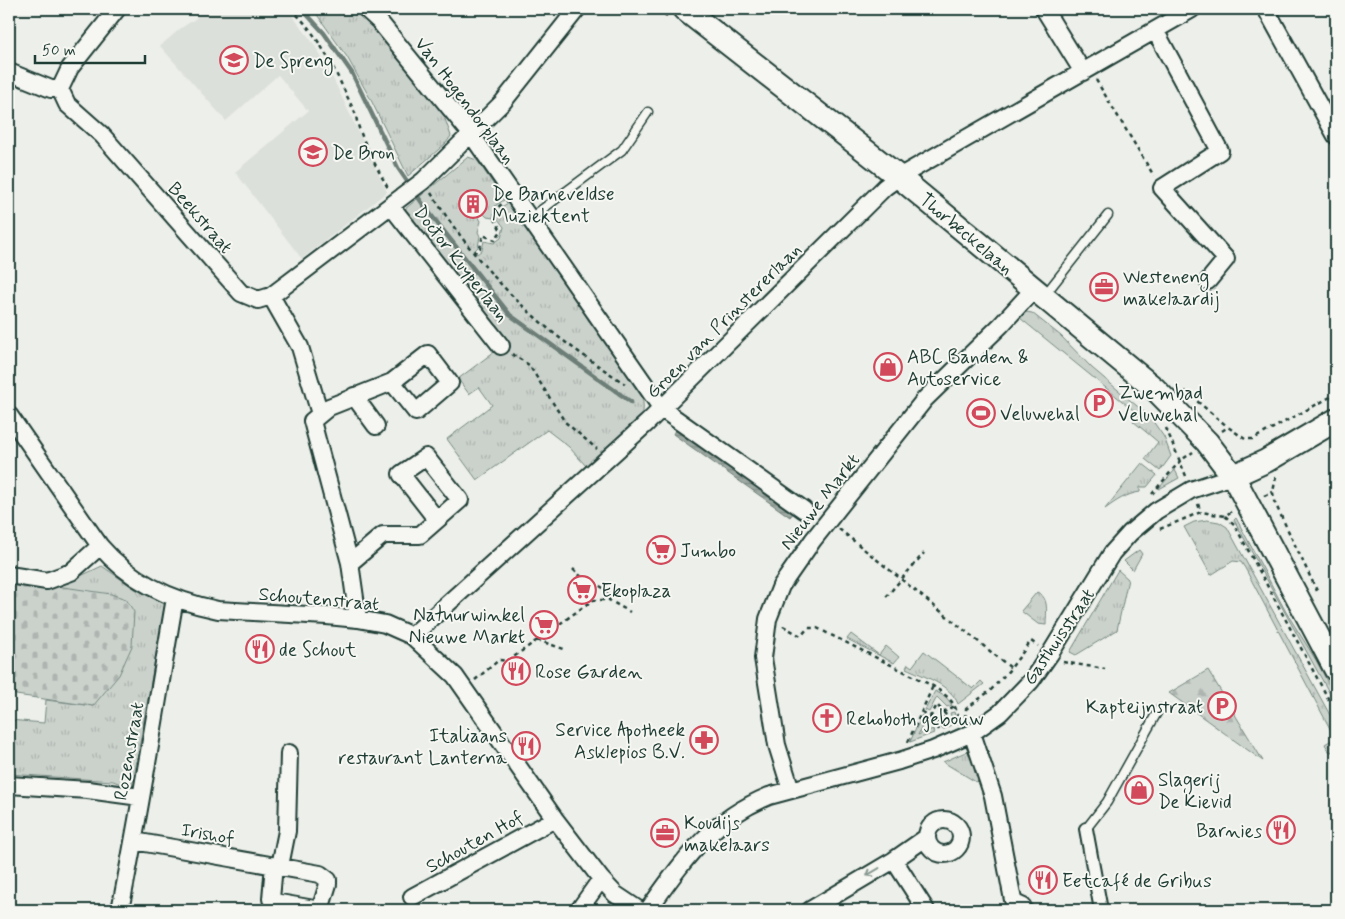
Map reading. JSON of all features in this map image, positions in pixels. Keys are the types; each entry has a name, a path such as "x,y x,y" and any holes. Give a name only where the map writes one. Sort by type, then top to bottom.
{"main road":[{"name":"Thorbeckelaan","path":"684,9 900,177 1155,389 1207,442 1233,476 1336,670"},
{"name":"Gasthuisstraat","path":"1233,476 1266,461 1336,420"}],"street":[{"path":"9,72 50,89 60,89 70,68 117,9"},
{"name":"Van Hogendorplaan","path":"366,9 379,20 471,134 662,409 804,510"},
{"name":"Doctor Kuyperlaan","path":"271,296 423,182 503,102 577,9"},
{"path":"1044,9 1086,71"},
{"name":"Groen van Prinstererlaan","path":"412,636 662,409 885,187 1192,9"},
{"path":"1266,9 1336,136"},
{"path":"1154,30 1220,151 1162,188 1226,259 1208,281"},
{"name":"Beekstraat","path":"60,89 67,104 102,135 241,293 258,300 271,296"},
{"name":"Doctor Kuyperlaan","path":"394,204 501,346"},
{"name":"Nieuwe Markt","path":"791,790 769,704 763,658 768,619 781,586 828,520 925,399 1001,325 1039,293"},
{"path":"271,296 300,347 350,563 358,619"},
{"path":"316,418 329,407 392,382"},
{"path":"354,396 376,426"},
{"name":"Schoutenstraat","path":"9,415 100,546 140,582 175,598 218,610 358,619 385,624 412,636 455,676 555,819 601,879 615,894 639,910"},
{"name":"Gasthuisstraat","path":"648,910 690,853 718,825 750,804 769,796 900,760 950,736 972,733 1000,713 1031,681 1050,654 1112,553 1139,525 1156,511 1191,490 1233,476"},
{"path":"350,563 383,535 420,535 437,520"},
{"path":"9,575 47,581 70,572 100,546"},
{"name":"Rozenstraat","path":"120,910 134,841 175,598"},
{"path":"972,733 993,796 1019,905"},
{"name":"Irishof","path":"134,841 277,866 320,874 328,880 328,884 320,910 274,902 271,899 277,866 287,831 289,753"},
{"path":"9,785 88,790 140,797"},
{"name":"Schouten Hof","path":"412,898 555,819"},
{"path":"1086,830 1101,910"},
{"path":"810,910 894,860 927,837"},
{"path":"894,860 926,910"},
{"path":"579,910 601,879"}],"lane":[{"path":"529,218 622,150 648,112"},
{"path":"1039,293 1108,215"},
{"path":"1086,830 1106,802 1159,709"}],"path":[{"path":"291,9 304,21 320,43 356,115 394,204"},
{"path":"1086,71 1162,188"},
{"path":"423,182 447,219 474,253 516,300 537,320 633,389 644,384"},
{"path":"474,253 480,248 483,235 495,240 498,236 501,231 496,219 498,207 514,196"},
{"path":"501,346 529,365 565,422 608,458"},
{"path":"1254,439 1336,394"},
{"path":"1276,478 1273,492 1274,501 1320,597"},
{"path":"1139,525 1158,530 1201,512 1225,516 1234,524 1336,713"},
{"path":"828,520 1011,668"},
{"path":"886,597 924,553"},
{"path":"573,569 584,579 602,587 609,595 608,600"},
{"path":"465,690 498,660 508,661 593,600 608,600 630,612"},
{"path":"768,619 801,636 808,628 817,628 933,686 949,697 956,708 959,724 950,736 940,733 935,723"},
{"path":"537,640 566,650"},
{"path":"900,760 933,686"},
{"path":"937,705 946,716 927,727 931,716 937,705"},
{"path":"943,712 956,708 966,708"},
{"path":"922,712 931,716"}],"shaded area":[{"name":"De Bron","path":"204,9 286,9 292,15 314,44 331,74 387,192 302,259 235,172 308,111 278,75 226,121 160,46 195,19"},
{"path":"676,428 795,511 790,517 673,434"}],"green space":[{"path":"313,9 354,9 399,54 448,116 445,119 451,136 446,143 408,176 370,98 347,57"},
{"path":"468,157 477,160 504,200 496,205 493,218 487,217 483,213 478,216 481,221 478,232 480,236 478,247 475,250 477,254 482,250 484,241 494,243 501,238 504,227 498,219 500,208 511,201 635,379 639,388 643,402 642,416 586,466 569,447 547,430 477,480 447,439 492,405 479,387 469,394 458,379 507,342 405,209"},
{"path":"1026,312 1032,313 1061,336 1092,368 1150,417 1164,437 1171,456 1160,471 1145,459 1158,442 1133,421 1138,414 1020,318"},
{"path":"1142,463 1157,475 1147,487 1140,487 1140,492 1126,496 1105,509"},
{"path":"1175,470 1179,478 1159,489 1159,488"},
{"path":"1236,518 1286,612 1316,660 1336,698 1336,705 1234,520"},
{"path":"1207,520 1219,522 1227,527 1336,726 1336,750 1329,751 1325,744 1335,738 1241,562 1233,561 1211,575 1184,527 1194,522"},
{"path":"1139,550 1142,554 1133,570 1124,561"},
{"path":"102,566 135,589 165,603 132,788 113,781 9,774 9,720 44,723 46,700 93,706 80,591 57,587"},
{"path":"1118,570 1128,579 1117,630 1076,655 1070,652"},
{"path":"9,579 111,594 126,599 134,612 132,646 119,675 93,706 9,694"},
{"path":"1037,592 1046,602 1046,625 1038,624 1021,611"},
{"path":"851,634 879,655 886,646 899,657 894,663 847,639"},
{"path":"924,651 973,689 981,681 984,684 958,704 943,686 906,668 908,664 912,667"},
{"path":"1208,670 1263,761 1169,693"},
{"path":"935,691 946,697 952,705 947,707 937,697 929,712 925,710"},
{"path":"954,712 957,721 943,730 940,725 952,719 950,713"},
{"path":"922,715 926,718 918,735 933,729 934,733 910,742"},
{"path":"970,750 982,780 976,782 943,762"}],"waterway":[{"path":"302,9 324,33 352,73 398,168 427,210 510,315 631,402"}],"place":[{"name":"De Spreng","path":"234,60"},
{"name":"De Bron","path":"313,152"},
{"name":"De Barneveldse Muziektent","path":"473,204"},
{"name":"Westeneng makelaardij","path":"1104,287"},
{"name":"ABC Banden & Autoservice","path":"888,367"},
{"name":"Zwembad Veluwehal","path":"1099,403"},
{"name":"Veluwehal","path":"981,413"},
{"name":"Jumbo","path":"661,550"},
{"name":"Ekoplaza","path":"582,590"},
{"name":"Natuurwinkel Nieuwe Markt","path":"544,625"},
{"name":"de Schout","path":"260,649"},
{"name":"Rose Garden","path":"516,671"},
{"name":"Kapteijnstraat","path":"1222,706"},
{"name":"Rehoboth gebouw","path":"827,718"},
{"name":"Service Apotheek Asklepios B.V.","path":"704,740"},
{"name":"Italiaans restaurant Lanterna","path":"526,746"},
{"name":"Slagerij De Kievid","path":"1139,790"},
{"name":"Barnies","path":"1281,830"},
{"name":"Koudijs makelaars","path":"665,833"},
{"name":"Eetcafé de Gribus","path":"1043,880"}]}
